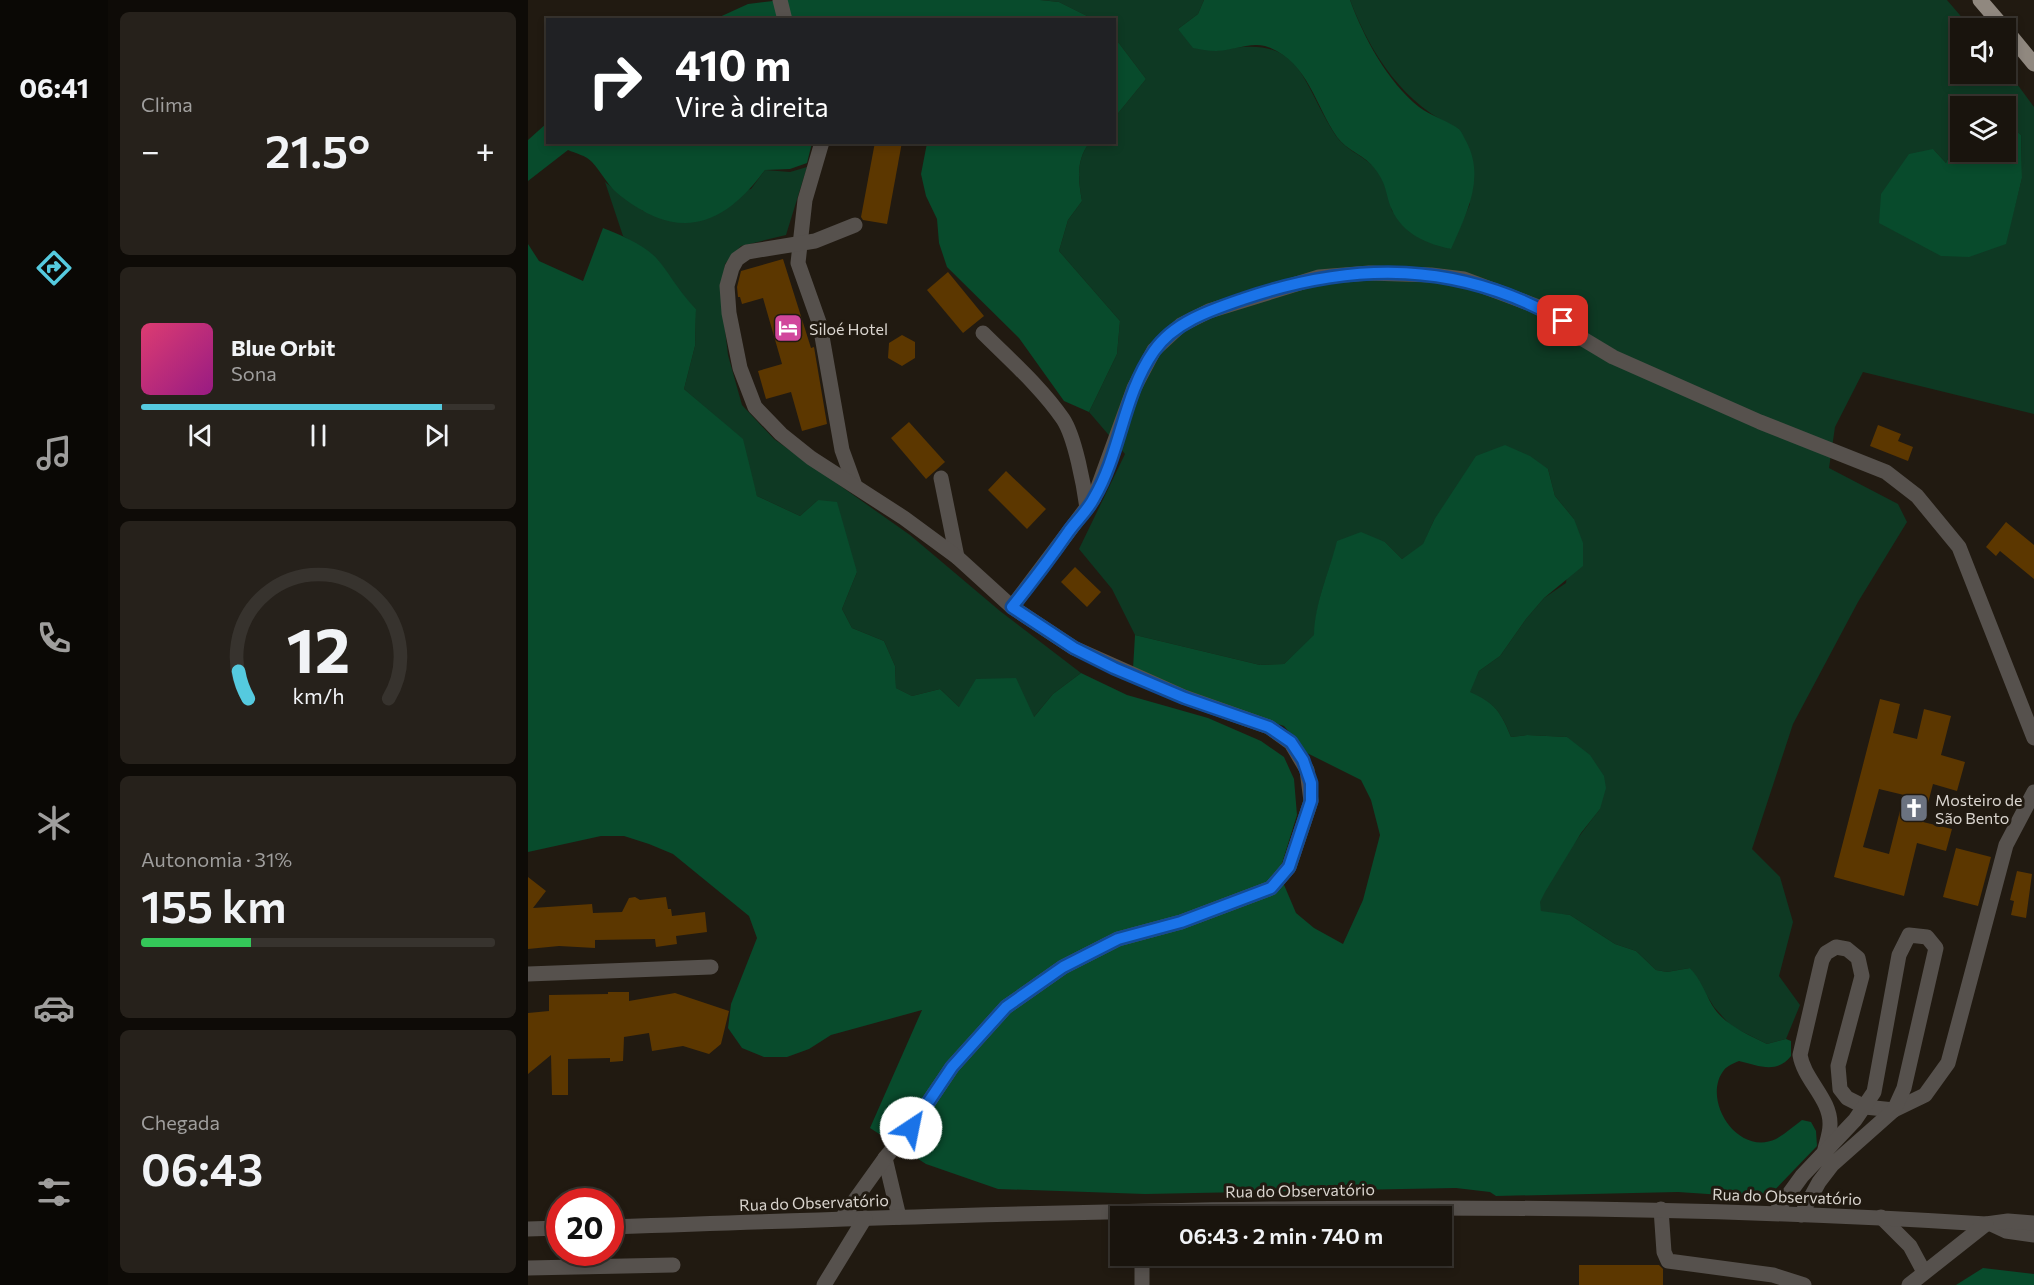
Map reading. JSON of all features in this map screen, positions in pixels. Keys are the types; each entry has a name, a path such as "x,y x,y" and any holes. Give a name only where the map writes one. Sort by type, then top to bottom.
{"main road":[{"path":"1980,0 1996,18"},
{"path":"2016,42 2034,64"}],"street":[{"path":"780,0 784,18"},
{"path":"821,144 806,200 798,263 820,325 842,450 854,483"},
{"path":"842,1218 885,1158 911,1128 952,1067 1006,1007 1063,967 1118,939 1181,922 1271,888 1289,867 1311,801 1311,783 1303,760 1291,742 1269,727 1185,698 1114,668 1074,648 1012,607 957,557 854,483 811,458 762,416 749,397 740,368 729,313 728,286 732,268 737,259 747,252 802,241 815,241 855,225"},
{"path":"1012,607 1087,508 1106,470 1134,388 1154,350 1181,325 1230,303 1319,278 1369,273 1464,279 1541,308 1563,321 1583,339 1632,365 1760,422 1886,472 1917,496 1959,547 2034,738"},
{"path":"983,333 1034,385 1064,420 1083,481 1087,508"},
{"path":"941,478 957,557"},
{"path":"1802,1215 1818,1182 1832,1164 1894,1110 1925,1095 1948,1063 2006,845 2034,792"},
{"path":"1775,1213 1825,1149 1865,1107 1874,1092 1899,956 1905,939 1909,935 1927,937 1936,948 1904,1088 1894,1110"},
{"path":"1825,1149 1830,1125 1828,1112 1802,1067 1800,1055 1822,960 1826,953 1836,947 1846,949 1858,958 1862,976 1837,1075 1840,1089 1847,1098 1865,1107 1894,1110"},
{"path":"528,974 711,967"},
{"path":"885,1158 899,1217"},
{"name":"Rua do Observatório","path":"1452,1207 1661,1209 1881,1217 1988,1224 2008,1221 2034,1223"},
{"path":"1661,1209 1664,1252 1668,1261 1773,1275 1804,1285"},
{"name":"Rua do Observatório","path":"624,1226 842,1218 1110,1214"},
{"path":"1881,1217 1910,1246 1924,1272"},
{"path":"824,1285 865,1218"},
{"path":"1909,1285 1988,1224"},
{"name":"Rua do Observatório","path":"1988,1224 2006,1231 2034,1235"},
{"path":"528,1229 546,1228"},
{"path":"528,1268 673,1265"},
{"path":"1142,1266 1142,1285"}],"green space":[{"path":"782,0 1040,0 1059,2 1091,18 717,18 748,4"},
{"path":"1040,0 1204,0 1198,14 1178,29 1217,51 1245,47 1267,48 1283,55 1295,65 1305,79 1340,141 1372,165 1380,175 1388,193 1392,211 1450,249 1470,204 1459,129 1439,119 1422,106 1392,76 1368,40 1350,0 1947,0 1962,18 1950,18 1950,84 2016,83 2034,107 2034,414 1863,372 1835,427 1829,468 1898,504 1907,522 1858,602 1793,724 1752,849 1780,877 1793,922 1779,976 1800,1005 1786,1039 1767,1044 1731,1026 1714,1007 1690,968 1667,972 1656,970 1636,951 1615,944 1570,915 1541,912 1540,902 1549,882 1600,809 1567,737 1527,735 1511,737 1496,709 1469,692 1479,671 1500,656 1544,598 1566,583 1574,519 1555,496 1548,469 1434,520 1423,545 1402,559 1385,542 1338,541 1317,610 1315,635 1284,664 1260,665 1135,635 1112,589 1079,549 1125,454 1089,412 1117,354 1120,321 1059,251 1068,220 1082,201 1079,170 1085,150 1088,144 1116,144 1116,116 1146,79 1116,39 1116,18 1091,18 1059,2","holes":["1950,96 2016,96 2016,131 2021,135 2022,178 2005,244 1933,149 1946,163 1950,154"]},
{"path":"1204,0 1350,0 1370,44 1397,85 1419,107 1459,129 1472,155 1474,182 1472,196 1451,249 1425,241 1402,226 1392,210 1379,175 1367,160 1345,146 1337,137 1308,84 1291,61 1279,52 1259,45 1216,51 1193,48 1178,29 1198,14"},
{"path":"1116,39 1146,79 1116,116"},
{"path":"546,124 546,144 812,144 807,163 790,169 765,170 734,204 717,215 700,221 682,223 663,220 643,211 617,193 590,160 568,150 528,181 528,140"},
{"path":"2016,131 2021,135 2022,178 2006,244 1969,257 1941,256 1879,223 1881,194 1909,154 1933,149 1946,163 1950,154 1950,162 2016,162"},
{"path":"927,144 1088,144 1079,170 1082,201 1068,220 1059,251 1120,321 1117,354 1089,412 1064,401 1019,338 947,267 939,243 937,219 926,196 921,174"},
{"path":"807,167 786,235 741,246 725,264 721,296 728,355 742,405 774,439 910,535 1000,611 1081,673 1053,694 1033,718 959,707 940,689 912,696 896,688 895,666 884,641 852,628 842,609 857,572 818,500 800,516 757,496 751,476 721,421 684,389 695,346 696,309 678,291 658,260 623,236 605,182 643,211 751,189 765,170 790,172"},
{"path":"603,228 648,250 696,309 695,346 684,389 743,439 757,496 800,516 818,500 837,502 857,572 842,609 852,628 884,641 895,666 896,688 912,696 940,689 959,707 976,679 1016,678 1034,717 1053,694 1081,673 1127,695 1208,718 1261,741 1284,757 1294,779 1297,815 1279,873 1296,913 1314,928 1343,944 1363,900 1380,835 1371,800 1361,780 1307,753 1284,726 1234,710 1133,669 1135,635 1260,665 1284,664 1314,635 1320,599 1337,541 1361,532 1385,542 1402,559 1423,544 1434,520 1476,456 1505,445 1530,456 1548,469 1555,496 1574,519 1583,543 1583,566 1544,598 1500,656 1479,671 1470,692 1486,700 1496,709 1511,737 1527,735 1567,737 1590,755 1604,776 1606,788 1600,809 1581,833 1545,892 1540,902 1541,911 1570,915 1615,944 1636,951 1656,970 1667,972 1690,968 1700,981 1712,1005 1729,1023 1767,1044 1786,1039 1791,1041 1791,1056 1780,1065 1767,1067 1739,1061 1725,1069 1718,1082 1717,1096 1720,1109 1736,1133 1748,1140 1762,1142 1776,1139 1802,1120 1811,1122 1816,1131 1817,1146 1767,1198 1678,1192 1496,1196 1490,1192 1456,1188 1145,1194 998,1189 926,1164 870,1128 922,1010 831,1035 809,1049 787,1057 764,1057 742,1048 728,1028 731,1004 757,938 749,916 673,854 624,836 601,836 528,852 528,244 539,261 583,281"},
{"path":"1983,1268 2034,1274 2034,1285 1956,1285"}],"building":[{"path":"875,144 902,144 887,224 863,220 861,217"},
{"name":"Siloé Hotel","path":"783,259 811,348 814,347 827,424 802,431 791,392 766,399 758,371 782,364 763,298 742,304 738,297 737,287 741,271"},
{"path":"948,272 984,316 963,333 927,290"},
{"path":"902,335 915,342 915,358 902,366 888,358 889,343"},
{"path":"909,422 945,462 926,479 891,438"},
{"path":"1878,425 1901,434 1898,441 1913,447 1908,461 1870,446"},
{"path":"1006,471 1046,509 1027,529 988,490"},
{"path":"2006,522 2034,545 2034,579 2000,551 1996,556 1986,547"},
{"path":"1075,567 1101,592 1087,607 1061,582"},
{"name":"Mosteiro de São Bento","path":"1880,699 1900,704 1893,733 1917,739 1924,709 1951,716 1941,755 1965,762 1957,791 1933,784 1923,822 1952,829 1946,851 1917,843 1904,896 1834,877","holes":["1879,789 1904,795 1889,854 1863,847"]},
{"path":"1956,848 1991,857 1978,906 1943,897"},
{"path":"2017,871 2032,874 2026,918 2011,915 2014,901 2010,900"},
{"path":"528,877 546,891 533,908 592,904 593,913 622,912 629,898 635,897 640,900 666,897 672,916 705,912 707,932 676,936 677,944 656,947 655,939 595,940 595,948 559,946 528,949"},
{"path":"608,992 629,992 629,1001 675,993 729,1011 721,1044 709,1054 683,1046 652,1051 649,1033 624,1037 623,1061 610,1062 610,1058 568,1059 568,1095 552,1095 551,1055 528,1074 528,1013 549,1011 549,995 608,994"},
{"path":"1579,1265 1659,1265 1663,1269 1663,1285 1579,1285"}],"place":[{"name":"Siloé Hotel","path":"788,328"},
{"name":"Mosteiro de São Bento","path":"1914,808"}],"route":[{"path":"911,1128 952,1067 1006,1007 1063,967 1118,939 1181,922 1271,888 1289,867 1300,839 1311,801 1311,783 1303,760 1291,742 1269,727 1185,698 1114,668 1074,648 1012,607 1094,498 1134,388 1154,350 1181,325 1209,311 1262,293 1319,278 1369,273 1431,275 1464,279 1504,292 1541,308 1563,321"}]}
